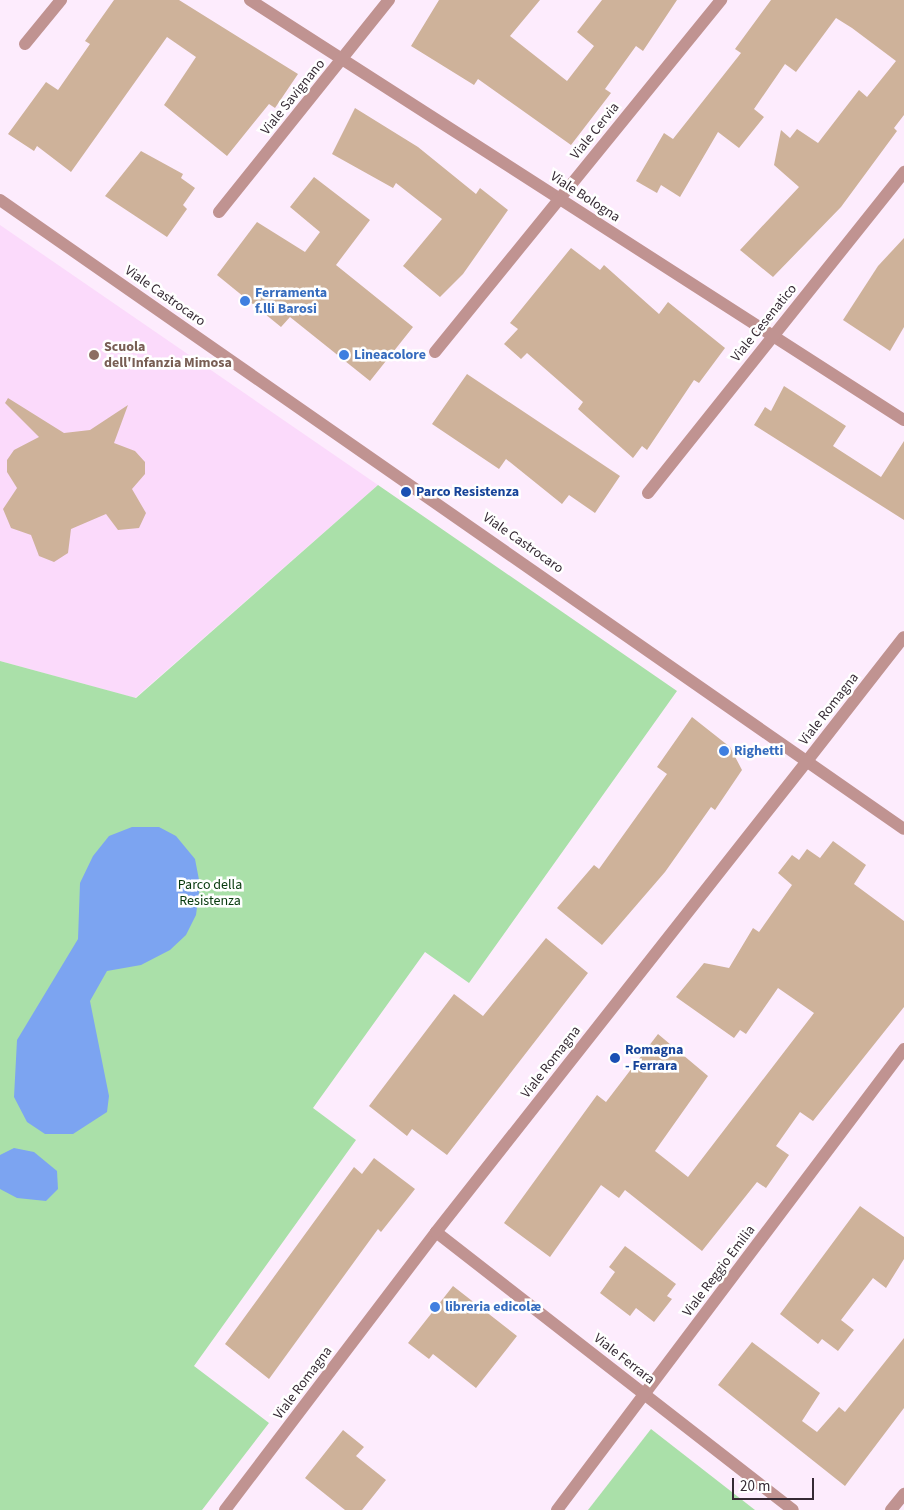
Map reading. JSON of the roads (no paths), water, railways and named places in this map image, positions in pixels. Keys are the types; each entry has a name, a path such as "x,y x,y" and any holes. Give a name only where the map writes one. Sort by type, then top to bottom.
{"street":[{"path":"25,44 61,0"},
{"name":"Viale Bologna","path":"250,0 904,420"},
{"name":"Viale Savignano","path":"219,212 389,0"},
{"name":"Viale Cervia","path":"435,352 722,0"},
{"name":"Viale Cesenatico","path":"648,493 772,335 904,172"},
{"name":"Viale Castrocaro","path":"0,200 904,829"},
{"name":"Viale Romagna","path":"225,1510 436,1232 904,636"},
{"name":"Viale Reggio Emilia","path":"557,1510 904,1050"},
{"name":"Viale Ferrara","path":"436,1232 793,1510"},
{"path":"891,1510 904,1494"}],"water":[{"path":"132,827 159,827 176,836 195,859 200,885 196,915 186,935 170,950 141,965 107,971 90,1001 109,1096 107,1112 73,1134 45,1134 27,1122 14,1097 17,1040 78,939 80,883 93,856 109,836"},
{"path":"14,1148 34,1152 57,1171 58,1189 46,1201 17,1198 0,1189 0,1155"}],"place":[{"name":"Ferramenta f.lli Barosi","path":"245,301"},
{"name":"Scuola dell'Infanzia Mimosa","path":"94,355"},
{"name":"Lineacolore","path":"344,355"},
{"name":"Parco Resistenza","path":"406,492"},
{"name":"Righetti","path":"724,751"},
{"name":"Romagna - Ferrara","path":"615,1058"},
{"name":"libreria edicolæ","path":"435,1307"}],"park label":[{"name":"Parco della Resistenza","path":"210,894"}]}
